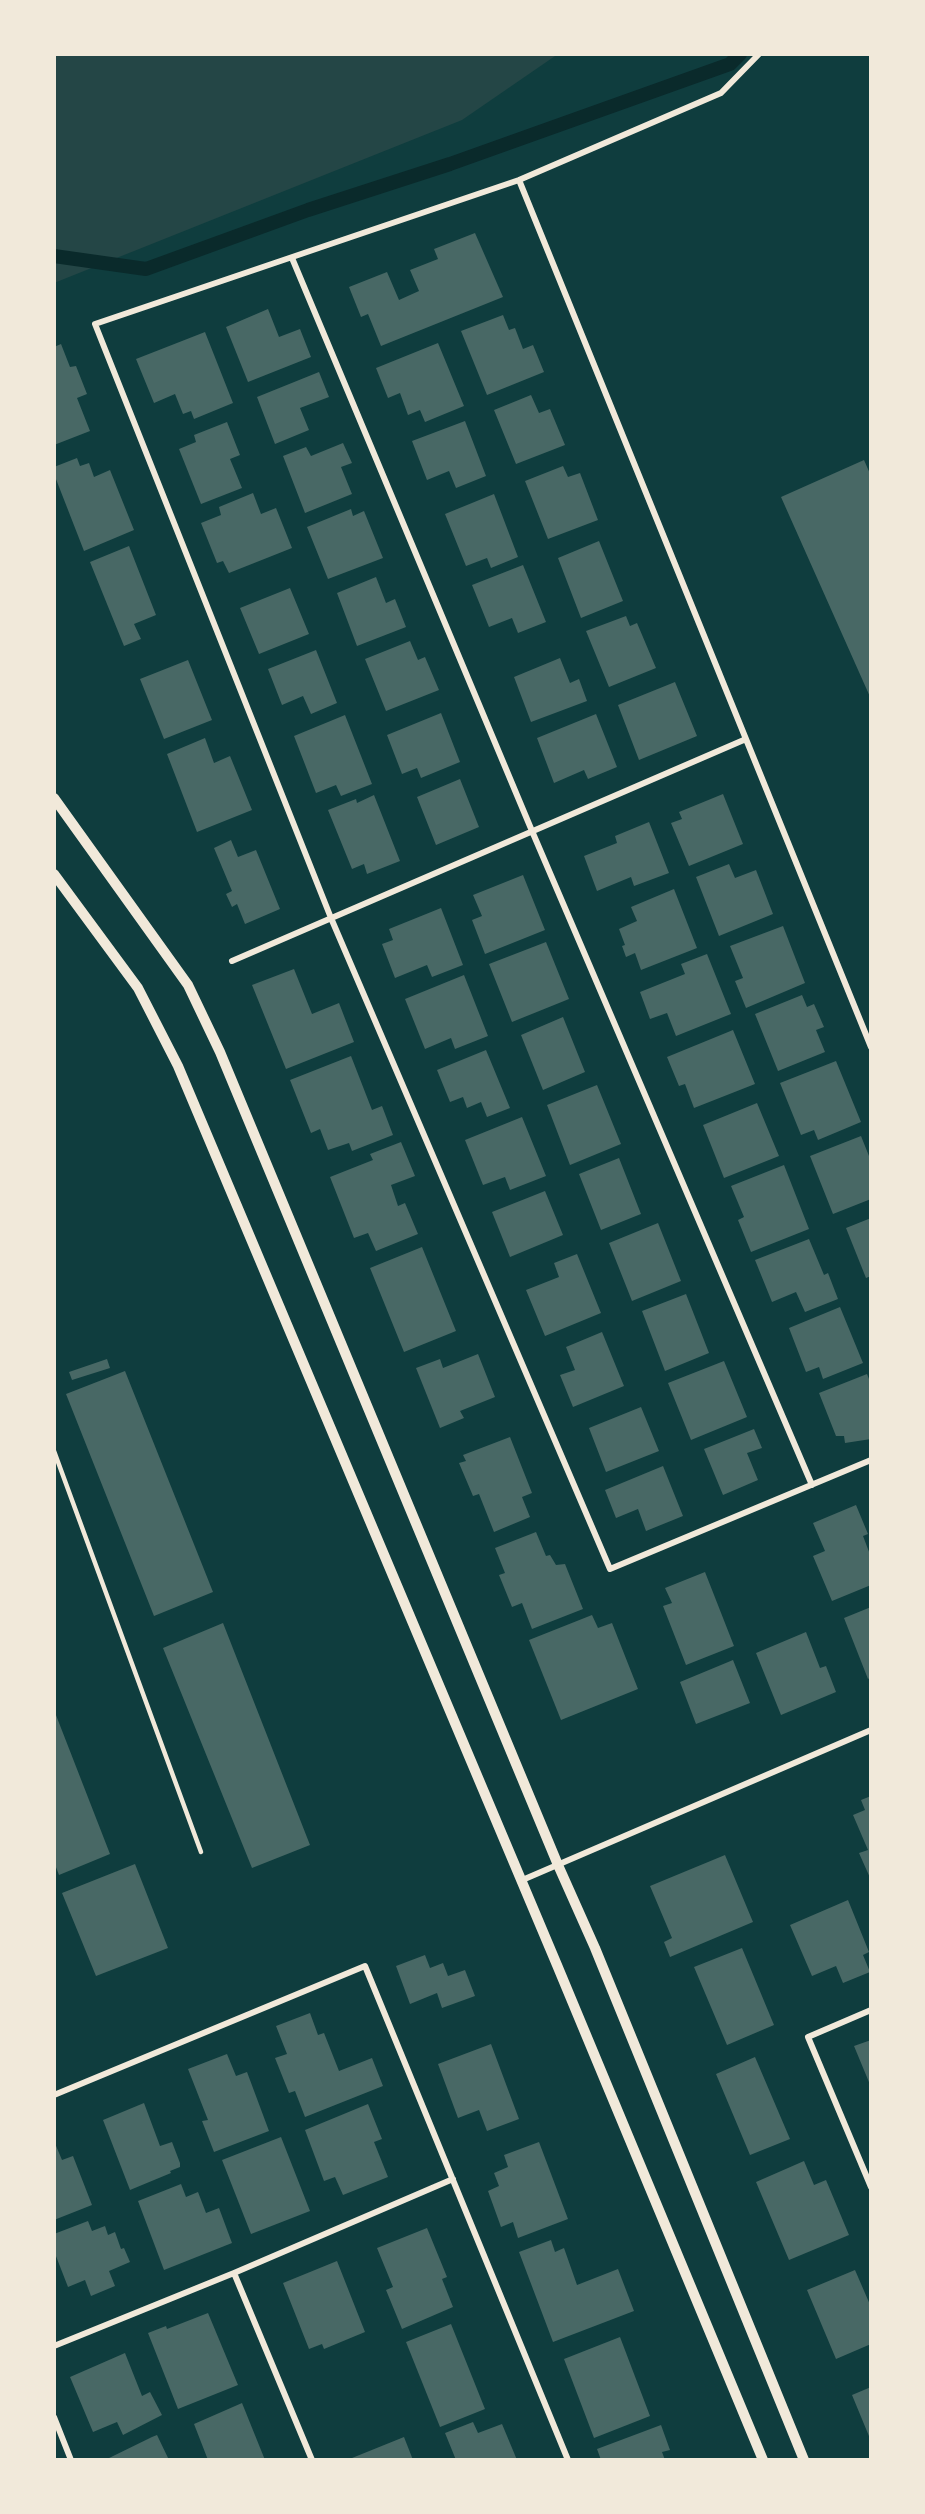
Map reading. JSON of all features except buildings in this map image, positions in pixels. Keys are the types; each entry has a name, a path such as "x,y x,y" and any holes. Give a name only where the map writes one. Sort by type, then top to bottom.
{"street":[{"path":"759,54 721,93 519,180 94,324 331,918 610,1569 871,1460"},
{"path":"519,180 871,1047"},
{"path":"292,258 532,831 812,1485"},
{"path":"232,961 746,739"},
{"path":"54,798 188,985 220,1052 558,1865 595,1948 804,2460"},
{"path":"54,874 138,988 178,1066 763,2460"},
{"path":"520,1881 871,1730"},
{"path":"54,2095 365,1966 568,2460"},
{"path":"871,2010 808,2037 871,2187"},
{"path":"54,2346 234,2273 453,2179"},
{"path":"234,2273 312,2460"},
{"path":"54,2417 71,2460"}],"lane":[{"path":"54,1451 201,1852"}],"shaded area":[{"path":"54,54 558,54 462,120 54,283"}],"waterway":[{"path":"54,256 146,269 308,210 450,164 730,64 740,54"}]}
